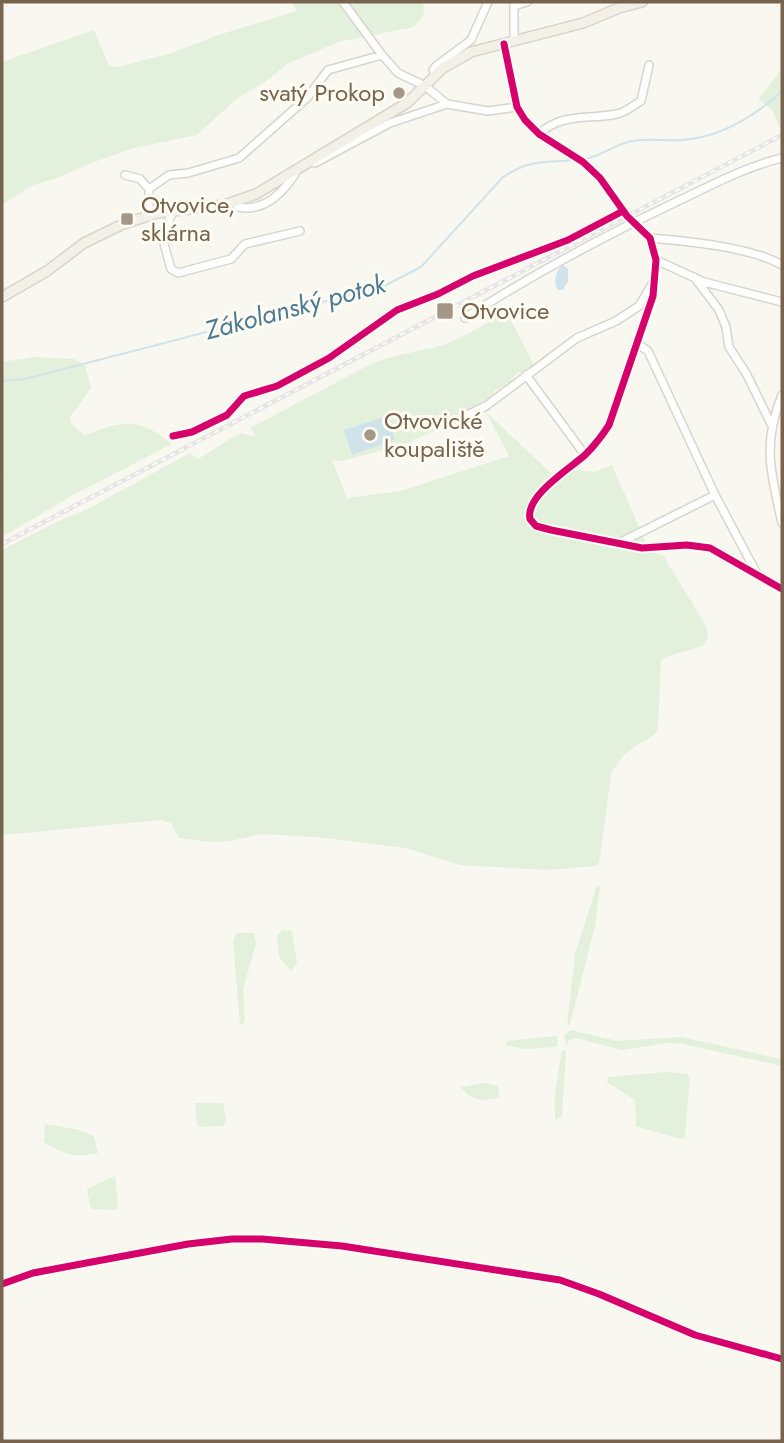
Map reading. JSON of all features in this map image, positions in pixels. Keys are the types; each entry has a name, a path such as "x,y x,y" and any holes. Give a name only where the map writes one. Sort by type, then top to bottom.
{"main road":[{"path":"2,297 47,271 94,237 149,215 234,202 256,194 407,103 436,74 471,52 583,23 642,2"}],"street":[{"path":"344,2 398,73 425,86 447,104"},
{"path":"436,74 433,70 436,66 471,40 488,2"},
{"path":"527,2 514,4 509,42 517,107 525,120 540,134 575,157 600,178 624,211 650,237 656,260 653,296 609,425 598,442 537,497 529,509 530,519 536,526 551,530 642,548 687,545 710,548 782,589"},
{"path":"149,189 169,174 194,172 239,158 307,98 328,70 382,55"},
{"path":"540,134 559,120 624,112 641,101 649,65"},
{"path":"293,173 390,123 447,104 488,111 517,107"},
{"path":"465,318 548,267 634,222 755,165 782,158"},
{"path":"125,175 140,178 149,189 149,215"},
{"path":"173,211 163,240 171,269 178,272 231,259 245,244 300,231"},
{"path":"173,436 192,432 228,415 244,396 277,386 329,358 397,310 568,240 624,211"},
{"path":"650,237 743,252 774,260 782,265"},
{"path":"656,260 694,277 782,302"},
{"path":"694,277 719,310 726,327 729,347 746,373 771,424"},
{"path":"465,416 486,406 577,338 616,321 639,306 654,281"},
{"path":"636,344 648,351 715,495 757,575"},
{"path":"526,375 585,455"},
{"path":"782,395 771,424 769,441 782,523"},
{"path":"618,543 715,495"},
{"path":"2,1283 66,1266 199,1242 262,1239 342,1245 560,1280 695,1335 782,1359"}],"green space":[{"path":"292,2 423,2 424,14 414,27 338,42 287,64 266,81 236,99 197,135 134,148 91,163 33,185 2,205 2,62 94,30 109,66 117,67 172,53 215,36 297,11"},
{"path":"782,69 781,130 772,110 758,99"},
{"path":"506,311 534,365 519,372 512,381 494,391 495,394 480,403 482,405 472,413 408,443 342,461 332,460 347,498 401,491 509,456 486,412 552,474 579,470 595,472 612,465 650,552 663,555 706,626 708,637 703,646 661,660 658,728 651,737 624,756 611,775 599,863 596,866 548,870 460,865 406,848 317,837 261,834 230,841 210,842 179,838 171,823 161,820 2,835 2,550 86,510 190,453 198,459 240,433 256,437 250,428 373,363 452,341"},
{"path":"33,357 74,359 85,365 91,388 70,417 71,423 84,435 130,424 149,429 172,444 73,495 2,537 2,481 5,477 2,473 2,362"},
{"path":"597,885 600,886 595,926 570,1024 567,1026 575,954"},
{"path":"284,930 292,931 297,963 291,971 279,957 277,934"},
{"path":"237,933 254,933 256,944 243,989 245,1022 240,1025 233,940"},
{"path":"571,1030 617,1041 681,1037 782,1059 782,1066 683,1044 667,1043 622,1050 576,1038 569,1040 566,1046 564,1035"},
{"path":"556,1036 556,1047 525,1049 505,1045 507,1041"},
{"path":"566,1050 562,1116 557,1120 555,1093 562,1051"},
{"path":"666,1072 687,1074 690,1077 685,1137 680,1139 636,1126 635,1100 607,1082 608,1077"},
{"path":"485,1083 498,1086 499,1097 478,1099 461,1087"},
{"path":"195,1103 223,1103 226,1120 223,1126 200,1127 197,1124"},
{"path":"45,1124 80,1130 94,1136 98,1153 64,1153 44,1142"},
{"path":"115,1176 118,1205 116,1210 91,1209 87,1189"}],"shaded area":[{"path":"563,265 568,269 568,281 563,290 558,290 556,277"},
{"name":"Otvovické koupaliště","path":"387,416 395,440 352,455 344,430"}],"waterway":[{"name":"Zákolanský potok","path":"583,159 633,141 682,140 710,135 748,117 782,91"},
{"name":"Zákolanský potok","path":"2,381 25,379 384,286 421,267 503,177 529,165 574,160"}],"railway":[{"path":"2,544 782,135"}],"cycle path":[{"path":"504,44 517,107 525,120 539,134 583,162 600,178 627,216 650,238 656,260 653,296 609,425 585,455 541,492 530,510 530,519 536,526 551,530 642,548 687,545 710,548 782,589"},
{"path":"173,436 192,432 227,415 244,396 277,386 329,358 397,310 438,294 473,276 568,240 623,211"},
{"path":"2,1284 33,1273 188,1244 232,1239 342,1246 560,1280 695,1335 782,1359"}],"place":[{"name":"svatý Prokop","path":"399,93"},
{"name":"Otvovice, sklárna","path":"127,219"},
{"name":"Otvovice","path":"445,311"},
{"name":"Otvovické koupaliště","path":"370,435"}]}
